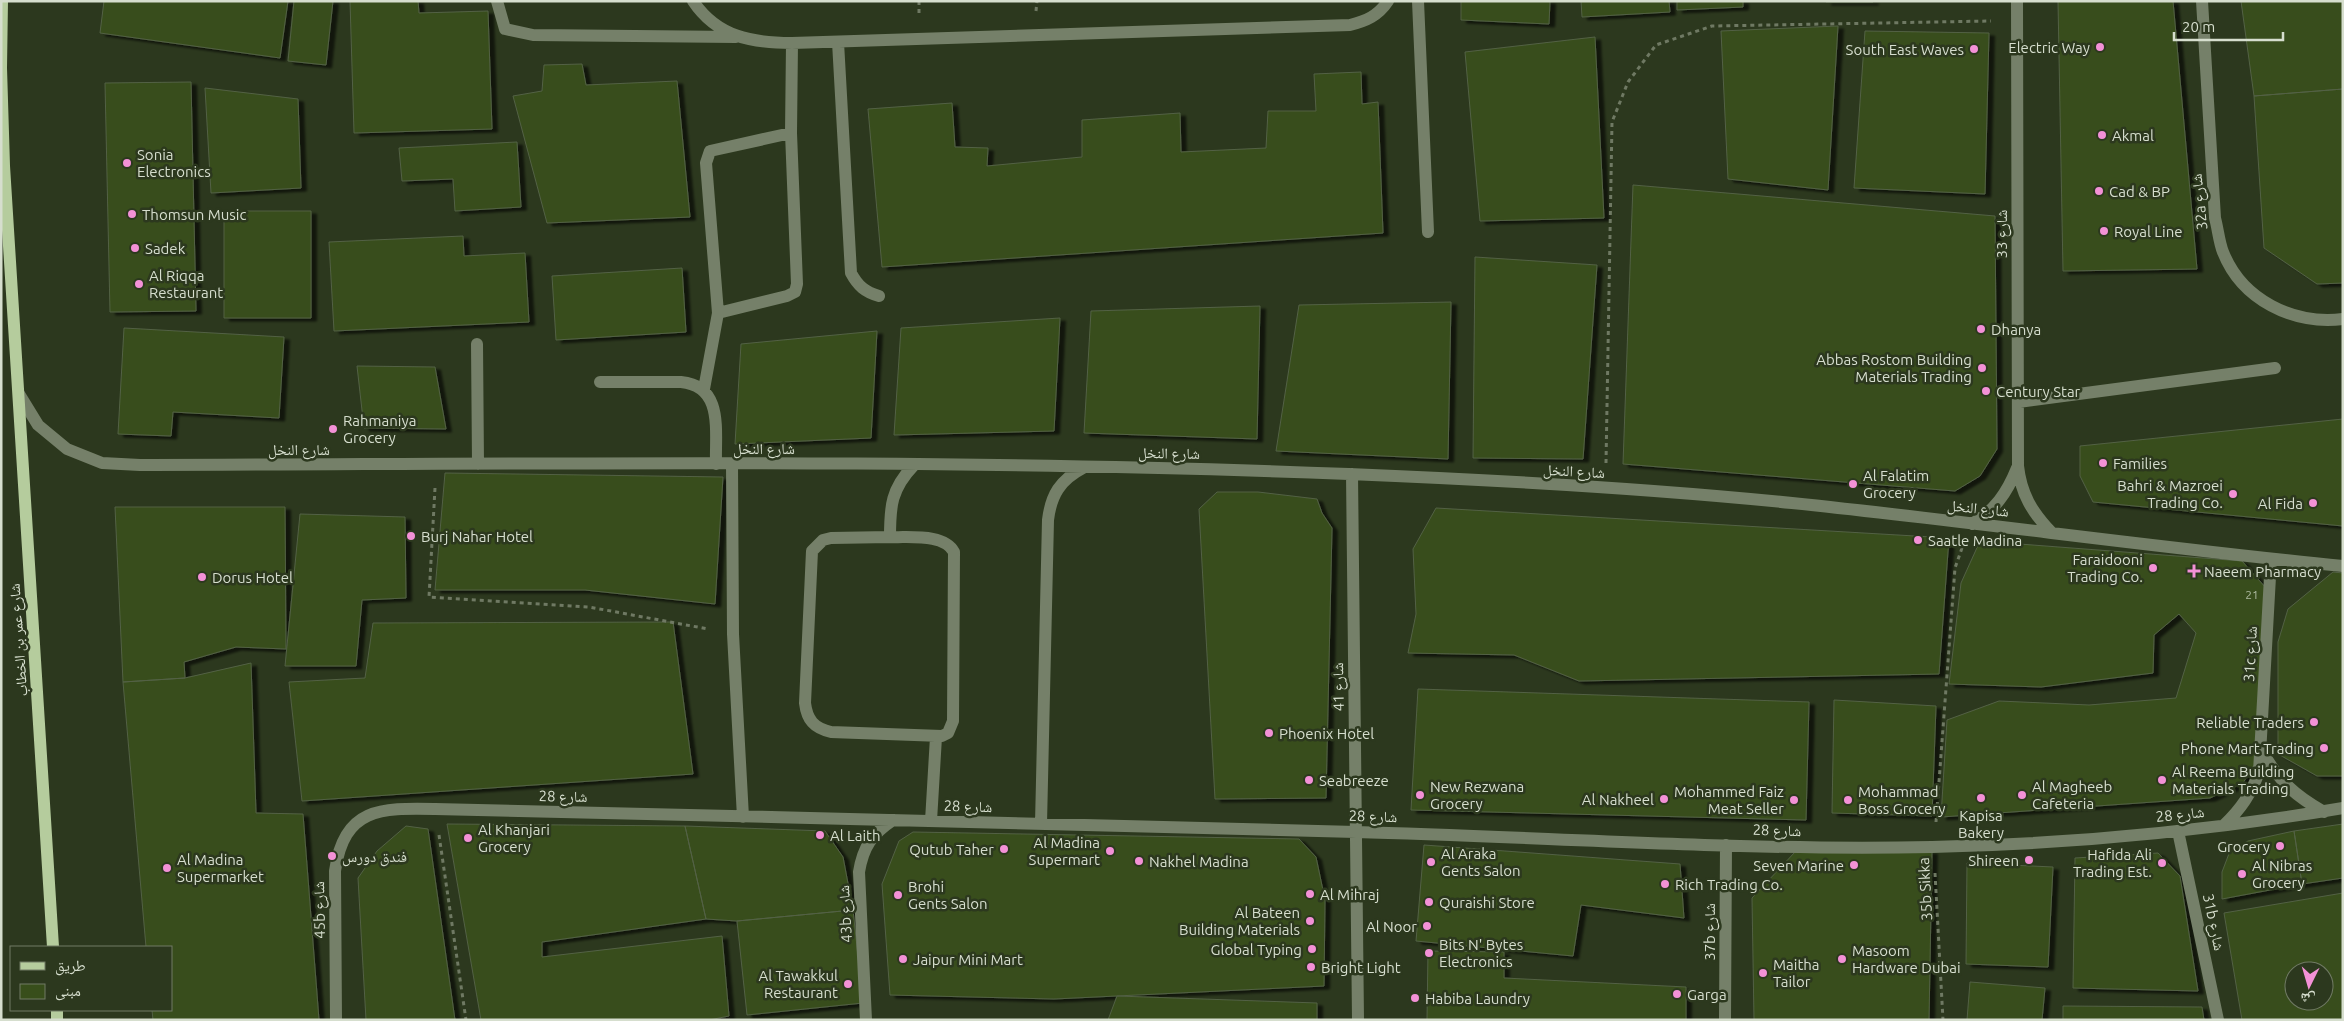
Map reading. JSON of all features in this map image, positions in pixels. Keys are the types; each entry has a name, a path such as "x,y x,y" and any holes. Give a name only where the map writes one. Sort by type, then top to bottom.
{"main road":[{"name":"شارع عمر بن الخطاب","path":"2,1 1,68 4,166 53,946"}],"street":[{"path":"496,1 505,29 534,35 738,38 765,43 1350,25 1368,20 1383,9 1388,1"},
{"path":"693,1 713,24 738,38"},
{"path":"1418,1 1428,232"},
{"name":"شارع 33","path":"2017,1 2018,466 2020,485 2027,502 2037,517 2051,532"},
{"name":"32a شارع","path":"2202,1 2215,218 2223,252 2240,282 2268,305 2301,318 2343,319"},
{"path":"838,42 851,274 857,284 867,292 879,296"},
{"path":"718,313 787,296 795,292 797,284 790,133 792,43"},
{"path":"704,389 718,313 706,163 710,151 790,133"},
{"path":"477,344 478,464"},
{"path":"2018,402 2275,368"},
{"path":"600,382 681,382 693,383 704,389 712,400 714,411 716,464"},
{"name":"شارع النخل","path":"19,394 38,425 67,449 102,463 140,465 914,465 1085,467 1352,474 1606,489 1789,503 2343,566"},
{"path":"732,464 734,634 743,817"},
{"path":"890,538 890,508 894,492 902,477 914,465"},
{"name":"شارع 33","path":"1972,524 1987,515 2001,501 2011,484 2018,466"},
{"path":"1042,824 1050,503 1058,487 1070,475 1085,467"},
{"name":"شارع 41","path":"1352,474 1358,1020"},
{"path":"831,538 890,538 938,540 951,546 954,552 954,721 948,733 936,737 831,732 820,730 811,723 806,714 806,664 812,551 823,540 831,538"},
{"name":"31c شارع","path":"2224,825 2240,810 2252,792 2259,772 2262,751 2271,559"},
{"path":"931,821 936,737"},
{"path":"2262,751 2273,770 2287,787 2305,801 2324,812"},
{"name":"شارع 28","path":"400,809 1356,832 1726,845 1934,847 2015,844 2178,831 2343,808"},
{"name":"45b شارع","path":"336,1020 335,871 338,850 347,833 361,819 380,810 400,809"},
{"name":"43b شارع","path":"863,1019 859,872 862,856 869,841 879,829 893,820"},
{"name":"31b شارع","path":"2178,831 2218,1020"},
{"name":"37b شارع","path":"1725,1020 1726,845"}],"path":[{"path":"1606,489 1612,122 1628,82 1656,45 1712,26 2017,20"},
{"path":"436,464 429,597 589,607 734,634"},
{"name":"35b Sikka","path":"1943,1020 1934,847 1955,568 1972,524"},
{"path":"435,809 466,1020"}],"building":[{"path":"104,1 288,1 280,58 100,33"},
{"path":"294,1 333,1 326,65 288,61"},
{"path":"350,1 418,1 419,13 488,11 492,129 354,133"},
{"path":"1461,1 1550,1 1549,24 1461,20"},
{"path":"1581,1 1669,1 1670,12 1582,17"},
{"path":"1677,1 1743,1 1743,7 1677,10"},
{"path":"1873,1 1873,2 1826,2"},
{"path":"2058,1 2173,1 2197,269 2063,271"},
{"path":"2241,1 2343,1 2343,89 2254,96"},
{"path":"1838,26 1828,190 1728,179 1721,31"},
{"path":"1865,31 1989,33 1985,194 1854,188"},
{"path":"1595,37 1604,218 1480,221 1465,52"},
{"path":"582,64 586,85 677,81 690,217 547,223 513,96 542,91 544,65"},
{"path":"1361,72 1362,104 1378,102 1383,233 882,267 868,109 952,103 955,147 988,148 987,166 1082,157 1082,120 1180,113 1181,152 1266,148 1268,111 1316,111 1314,74"},
{"path":"191,82 196,311 110,312 105,83"},
{"path":"205,88 298,99 301,188 211,193"},
{"path":"2343,89 2343,283 2317,284 2264,248 2254,96"},
{"path":"517,142 521,207 455,211 453,179 402,181 399,148"},
{"path":"1633,185 1995,216 1997,449 1980,476 1955,491 1623,464"},
{"path":"224,211 311,211 311,318 224,318"},
{"path":"463,236 464,256 525,253 529,322 334,331 329,242"},
{"path":"1475,257 1597,265 1583,459 1473,458"},
{"path":"682,268 686,332 556,340 552,276"},
{"path":"1451,302 1448,459 1276,451 1299,305"},
{"path":"1260,306 1257,439 1084,433 1091,311"},
{"path":"1060,318 1054,431 894,435 901,328"},
{"path":"124,328 284,337 279,418 173,412 171,436 118,434"},
{"path":"877,331 871,438 735,444 741,344"},
{"path":"357,366 435,367 446,429 364,428"},
{"path":"2343,419 2343,526 2093,502 2080,476 2080,446"},
{"path":"445,473 723,477 715,604 585,590 435,590"},
{"path":"1217,492 1258,492 1317,499 1322,513 1332,528 1326,798 1215,799 1199,509"},
{"name":"Dorus Hotel","path":"115,507 285,507 286,649 236,647 184,662 185,678 123,682"},
{"path":"1436,508 1949,538 1939,674 1579,681 1514,655 1408,653 1416,614 1413,549"},
{"path":"300,514 405,517 406,598 362,600 356,666 285,666"},
{"path":"1980,541 2242,561 2266,588 2256,762 2243,783 2210,798 1941,817 1947,720 1999,701 2089,705 2176,698 2196,633 2179,614 2154,635 2153,673 2041,687 1949,684 1961,583"},
{"path":"2333,572 2343,573 2343,776 2317,776 2278,754 2278,642 2288,609"},
{"path":"673,622 693,774 302,801 289,682 365,678 373,623"},
{"path":"251,663 256,813 303,814 319,1020 153,1020 152,1011 172,1011 172,946 146,946 123,682 185,678"},
{"path":"1418,689 1809,702 1806,820 1411,810"},
{"path":"1834,700 1936,706 1932,816 1832,813"},
{"path":"447,824 685,826 706,919 542,942 542,957 722,936 729,1016 709,1020 481,1020"},
{"path":"2343,824 2343,878 2302,884 2294,831"},
{"path":"406,826 428,829 455,1020 366,1020 358,878 377,851"},
{"path":"685,826 825,831 843,857 853,910 737,921 706,919"},
{"path":"2294,831 2302,884 2222,899 2222,872 2230,851 2248,841"},
{"path":"913,832 1299,839 1316,857 1325,900 1324,986 1054,999 890,995 882,884 899,841"},
{"path":"1424,845 1680,864 1684,918 1581,905 1573,956 1416,941"},
{"name":"Masoom Hardware Dubai","path":"1932,851 1929,1020 1754,1020 1752,898 1795,852"},
{"path":"2158,853 2180,876 2198,991 2073,988 2075,858"},
{"path":"1967,863 2053,867 2048,967 1966,964"},
{"path":"2343,893 2343,1020 2242,1020 2224,913"},
{"path":"853,910 863,1003 747,1015 737,921"},
{"path":"1428,951 1504,952 1504,978 1686,987 1686,1020 1427,1020"},
{"path":"1970,982 2045,988 2042,1020 1967,1020"},
{"path":"1117,996 1317,1003 1317,1020 1108,1020"},
{"path":"2063,1006 2202,1007 2204,1020 2063,1020"}],"place":[{"name":"Electric Way","path":"2100,47"},
{"name":"South East Waves","path":"1974,49"},
{"name":"Akmal","path":"2102,135"},
{"name":"Sonia Electronics","path":"127,163"},
{"name":"Cad & BP","path":"2099,191"},
{"name":"Thomsun Music","path":"132,214"},
{"name":"Royal Line","path":"2104,231"},
{"name":"Sadek","path":"135,248"},
{"name":"Al Riqqa Restaurant","path":"139,284"},
{"name":"Dhanya","path":"1981,329"},
{"name":"Abbas Rostom Building Materials Trading","path":"1982,368"},
{"name":"Century Star","path":"1986,391"},
{"name":"Rahmaniya Grocery","path":"333,429"},
{"name":"Families","path":"2103,463"},
{"name":"Al Falatim Grocery","path":"1853,484"},
{"name":"Bahri & Mazroei Trading Co.","path":"2233,494"},
{"name":"Al Fida","path":"2313,503"},
{"name":"Burj Nahar Hotel","path":"411,536"},
{"name":"Saatle Madina","path":"1918,540"},
{"name":"Faraidooni Trading Co.","path":"2153,568"},
{"name":"Naeem Pharmacy","path":"2194,571"},
{"name":"Dorus Hotel","path":"202,577"},
{"name":"Reliable Traders","path":"2314,722"},
{"name":"Phoenix Hotel","path":"1269,733"},
{"name":"Phone Mart Trading","path":"2324,748"},
{"name":"Seabreeze","path":"1309,780"},
{"name":"Al Reema Building Materials Trading","path":"2162,780"},
{"name":"New Rezwana Grocery","path":"1420,795"},
{"name":"Al Magheeb Cafeteria","path":"2022,795"},
{"name":"Kapisa Bakery","path":"1981,798"},
{"name":"Al Nakheel","path":"1664,799"},
{"name":"Mohammed Faiz Meat Seller","path":"1794,800"},
{"name":"Mohammad Boss Grocery","path":"1848,800"},
{"name":"Al Laith","path":"820,835"},
{"name":"Al Khanjari Grocery","path":"468,838"},
{"name":"Grocery","path":"2280,846"},
{"name":"Qutub Taher","path":"1004,849"},
{"name":"Al Madina Supermart","path":"1110,851"},
{"name":"فندق دورس","path":"332,856"},
{"name":"Shireen","path":"2029,860"},
{"name":"Nakhel Madina","path":"1139,861"},
{"name":"Al Araka Gents Salon","path":"1431,862"},
{"name":"Hafida Ali Trading Est.","path":"2162,863"},
{"name":"Seven Marine","path":"1854,865"},
{"name":"Al Madina Supermarket","path":"167,868"},
{"name":"Al Nibras Grocery","path":"2242,874"},
{"name":"Rich Trading Co.","path":"1665,884"},
{"name":"Al Mihraj","path":"1310,894"},
{"name":"Brohi Gents Salon","path":"898,895"},
{"name":"Quraishi Store","path":"1429,902"},
{"name":"Al Bateen Building Materials","path":"1310,921"},
{"name":"Al Noor","path":"1427,926"},
{"name":"Global Typing","path":"1312,949"},
{"name":"Bits N' Bytes Electronics","path":"1429,953"},
{"name":"Jaipur Mini Mart","path":"903,959"},
{"name":"Masoom Hardware Dubai","path":"1842,959"},
{"name":"Bright Light","path":"1311,967"},
{"name":"Maitha Tailor","path":"1763,973"},
{"name":"Al Tawakkul Restaurant","path":"848,984"},
{"name":"Garga","path":"1677,994"},
{"name":"Habiba Laundry","path":"1415,998"}]}
